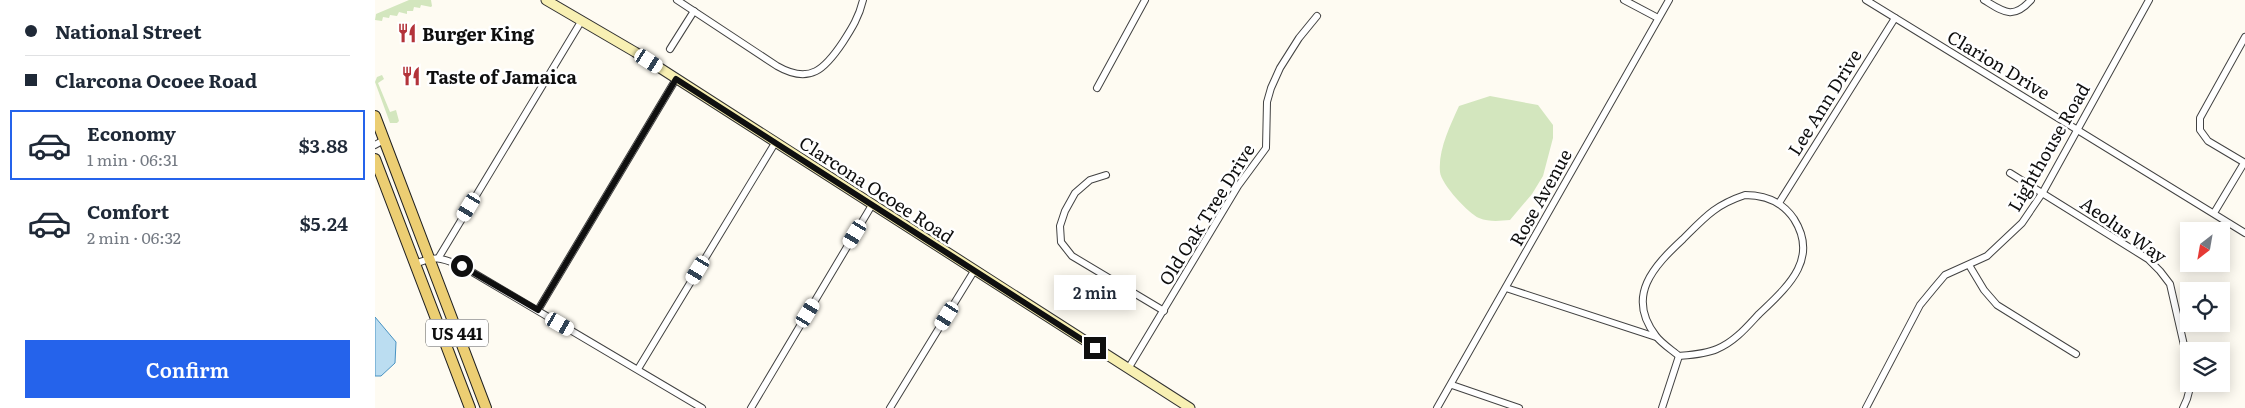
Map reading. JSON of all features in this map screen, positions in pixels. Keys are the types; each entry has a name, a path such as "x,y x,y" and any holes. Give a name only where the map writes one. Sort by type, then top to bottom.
{"main road":[{"name":"Clarcona Ocoee Road","path":"546,0 582,20 676,79 1189,408"},
{"name":"US 441","path":"375,116 380,142 434,258 486,408"},
{"name":"US 441","path":"375,159 469,408"}],"street":[{"path":"677,0 777,66 801,74 814,73 831,60 859,17 863,0"},
{"path":"1097,88 1145,0"},
{"path":"1624,0 1658,18"},
{"name":"Rose Avenue","path":"1437,408 1669,0"},
{"name":"Clarion Drive","path":"1866,0 2245,233"},
{"path":"1984,0 2003,12 2014,13 2024,8 2031,0"},
{"name":"Lighthouse Road","path":"1865,408 1920,305 1945,275 1987,256 2022,223 2043,192 2149,0"},
{"path":"669,48 694,11"},
{"name":"Old Oak Tree Drive","path":"1129,370 1238,186 1266,148 1267,102 1271,88 1280,68 1299,38 1317,16"},
{"name":"Lee Ann Drive","path":"1779,202 1895,18"},
{"path":"434,258 582,20"},
{"path":"2214,213 2245,163 2209,141 2200,130 2200,118 2245,37"},
{"path":"538,310 676,79"},
{"path":"638,369 775,142"},
{"name":"Aeolus Way","path":"2011,173 2147,259 2160,271 2170,284 2183,342"},
{"path":"1107,175 1090,180 1075,193 1059,226 1061,242 1072,256 1164,311"},
{"path":"1506,288 1656,337 1679,356 1716,350 1734,339 1790,284 1800,266 1803,249 1801,231 1790,212 1779,202 1761,195 1745,194 1717,206 1657,264 1648,277 1643,295 1645,316 1656,337"},
{"path":"751,408 872,205"},
{"path":"415,264 434,258 462,266 702,408"},
{"path":"1969,265 1984,290 1997,304 2076,354"},
{"path":"890,408 974,270"},
{"path":"1662,408 1679,356"},
{"path":"1452,384 1519,408"},
{"path":"2183,408 2189,392"}],"green space":[{"path":"409,0 431,0 432,6 421,5 420,8 414,7 413,11 407,11 407,14 399,12 397,16 383,17 382,21 375,20 376,14"},
{"path":"382,75 384,79 378,83 390,112 396,110 399,121 397,123 390,123 375,82 377,77"},
{"path":"1490,96 1538,105 1553,125 1553,138 1543,176 1532,194 1510,220 1490,221 1474,215 1450,191 1440,172 1443,147 1459,106"}],"water":[{"path":"375,317 396,342 395,363 381,376 375,376"}],"place":[{"name":"Burger King","path":"407,33"},
{"name":"Taste of Jamaica","path":"411,76"}],"route":[{"path":"462,266 538,310 676,79 1095,348"}]}
